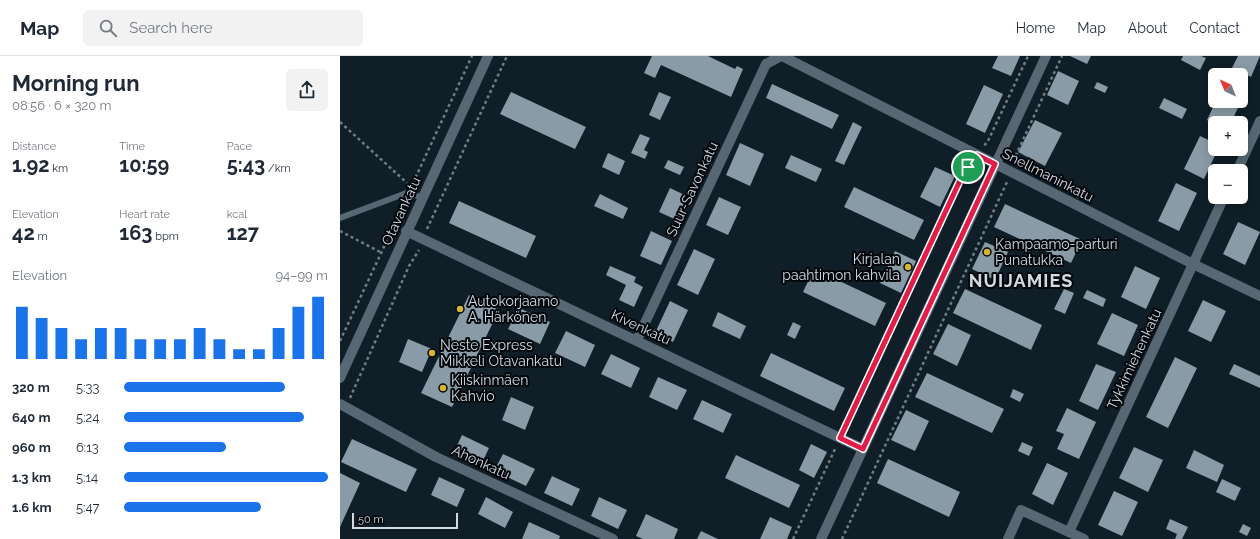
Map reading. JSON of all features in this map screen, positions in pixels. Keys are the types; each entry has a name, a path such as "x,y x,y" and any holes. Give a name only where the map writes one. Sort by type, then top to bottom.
{"street":[{"name":"Otavankatu","path":"340,378 406,231 488,56"},
{"name":"Snellmaninkatu","path":"781,56 1193,264 1260,296"},
{"name":"Suur-Savonkatu","path":"637,340 766,64 781,56"},
{"path":"821,539 1046,56"},
{"path":"1240,164 1260,121"},
{"name":"Tykkimiehenkatu","path":"1069,532 1221,204"},
{"name":"Kivenkatu","path":"406,231 863,449"},
{"name":"Ahonkatu","path":"340,404 436,457 613,539"},
{"path":"1008,539 1021,510 1084,539"}],"lane":[{"path":"340,218 409,192 422,198"}],"path":[{"path":"793,539 963,174 987,142 1028,56"},
{"path":"842,539 1012,173 1017,162 1015,157 1062,56"},
{"path":"340,122 412,187"},
{"path":"340,231 409,266"}],"building":[{"path":"652,56 708,56 735,69 737,66 743,69 731,97 661,65 655,78 644,73"},
{"path":"998,56 1020,56 1011,76 992,68"},
{"path":"1070,56 1091,56 1087,64"},
{"path":"1183,56 1201,56 1206,58 1200,70 1181,60"},
{"path":"1238,56 1260,56 1251,77 1248,76 1248,68 1232,68"},
{"path":"1058,71 1079,81 1068,105 1047,95"},
{"path":"1097,82 1108,87 1105,93 1094,88"},
{"path":"772,84 839,115 832,129 766,98"},
{"path":"984,85 1003,94 985,133 966,124"},
{"path":"511,92 586,127 575,149 500,114"},
{"path":"659,92 671,97 660,120 649,115"},
{"path":"1164,98 1187,109 1182,119 1159,108"},
{"path":"1213,108 1238,108 1234,116 1209,116"},
{"path":"1035,120 1062,133 1045,166 1018,152"},
{"path":"853,122 862,127 844,165 835,161"},
{"path":"640,134 650,138 644,150 648,152 645,159 631,153"},
{"path":"1200,136 1208,140 1208,156 1215,156 1211,164 1208,164 1208,170 1204,179 1184,169"},
{"path":"740,143 764,154 750,186 726,175"},
{"path":"608,153 625,161 619,175 602,167"},
{"path":"791,155 822,169 816,182 785,168"},
{"path":"668,160 684,167 680,175 664,168"},
{"path":"935,167 955,176 940,207 920,197"},
{"path":"1176,183 1197,193 1179,231 1158,221"},
{"path":"854,187 924,220 914,240 844,207"},
{"path":"670,188 691,198 681,222 659,212"},
{"path":"600,194 628,208 623,219 594,206"},
{"path":"719,197 741,207 728,235 706,225"},
{"path":"459,201 536,236 526,258 449,223"},
{"path":"1005,204 1082,240 1071,263 994,227"},
{"path":"1238,222 1260,232 1245,265 1223,254"},
{"path":"651,231 672,241 661,265 640,256"},
{"path":"1095,238 1100,240 1096,249 1091,246"},
{"path":"985,242 1008,252 995,280 972,269"},
{"path":"694,249 715,259 698,295 677,285"},
{"path":"895,251 916,261 901,293 880,283"},
{"path":"610,266 636,277 634,282 643,287 634,307 619,300 626,285 606,275"},
{"path":"1135,266 1160,278 1146,309 1121,297"},
{"path":"814,269 886,303 875,326 803,292"},
{"path":"965,289 1042,325 1031,350 953,313"},
{"path":"1064,289 1074,293 1065,314 1054,309"},
{"path":"1087,290 1106,299 1103,307 1083,298"},
{"path":"469,295 499,310 452,407 421,393"},
{"path":"1203,300 1226,311 1211,342 1188,331"},
{"path":"670,301 688,310 673,342 655,333"},
{"path":"519,308 550,322 540,344 508,329"},
{"path":"718,312 746,326 740,339 712,326"},
{"path":"1112,313 1138,325 1124,356 1097,344"},
{"path":"793,322 801,326 795,339 787,335"},
{"path":"948,324 971,335 957,366 933,354"},
{"path":"566,331 595,345 585,367 555,353"},
{"path":"408,339 432,349 422,372 399,362"},
{"path":"771,353 845,388 834,411 760,376"},
{"path":"611,354 640,368 631,388 601,374"},
{"path":"1175,357 1197,368 1168,428 1146,417"},
{"path":"1096,364 1116,372 1098,410 1079,401"},
{"path":"1234,364 1260,376 1260,388 1229,374"},
{"path":"927,373 1004,409 992,433 915,397"},
{"path":"658,377 687,390 677,410 649,397"},
{"path":"1013,389 1024,394 1020,402 1010,397"},
{"path":"511,397 534,407 525,430 502,420"},
{"path":"702,400 732,414 723,433 693,419"},
{"path":"1067,408 1096,422 1079,459 1057,449 1064,434 1056,431"},
{"path":"906,410 929,421 915,451 891,440"},
{"path":"462,435 489,448 481,465 454,452"},
{"path":"352,439 417,469 406,492 341,462"},
{"path":"1022,442 1033,447 1029,456 1018,451"},
{"path":"811,444 827,452 814,478 799,470"},
{"path":"1134,447 1163,460 1148,492 1119,478"},
{"path":"1194,450 1224,465 1217,482 1186,468"},
{"path":"503,454 535,469 526,486 494,471"},
{"path":"736,455 800,485 789,508 725,478"},
{"path":"888,459 960,492 949,517 877,483"},
{"path":"1047,463 1068,473 1053,505 1032,494"},
{"path":"340,473 360,483 340,527"},
{"path":"552,476 580,489 572,506 544,493"},
{"path":"439,477 465,489 457,507 431,495"},
{"path":"1222,479 1241,488 1235,501 1216,492"},
{"path":"1114,491 1138,502 1122,536 1098,525"},
{"path":"486,497 513,512 505,528 478,514"},
{"path":"599,497 627,510 618,529 591,516"},
{"path":"646,514 678,529 674,539 643,539 636,536"},
{"path":"770,517 792,527 787,539 760,539"},
{"path":"1170,519 1188,527 1182,539 1175,539 1177,534 1166,529"},
{"path":"529,522 560,536 559,539 522,539"},
{"path":"1243,524 1251,528 1247,536 1239,532"},
{"path":"701,531 718,539 697,539"}],"place":[{"name":"Kampaamo-parturi Punatukka","path":"987,252"},
{"name":"Kirjalan paahtimon kahvila","path":"908,267"},
{"name":"Autokorjaamo A. Härkönen","path":"460,309"},
{"name":"Neste Express Mikkeli Otavankatu","path":"432,353"},
{"name":"Kiiskinmäen Kahvio","path":"443,388"}],"district":[{"name":"NUIJAMIES","path":"1021,280"}],"route":[{"path":"977,155 995,164 863,449 840,438 963,174 968,167 977,155"}]}
